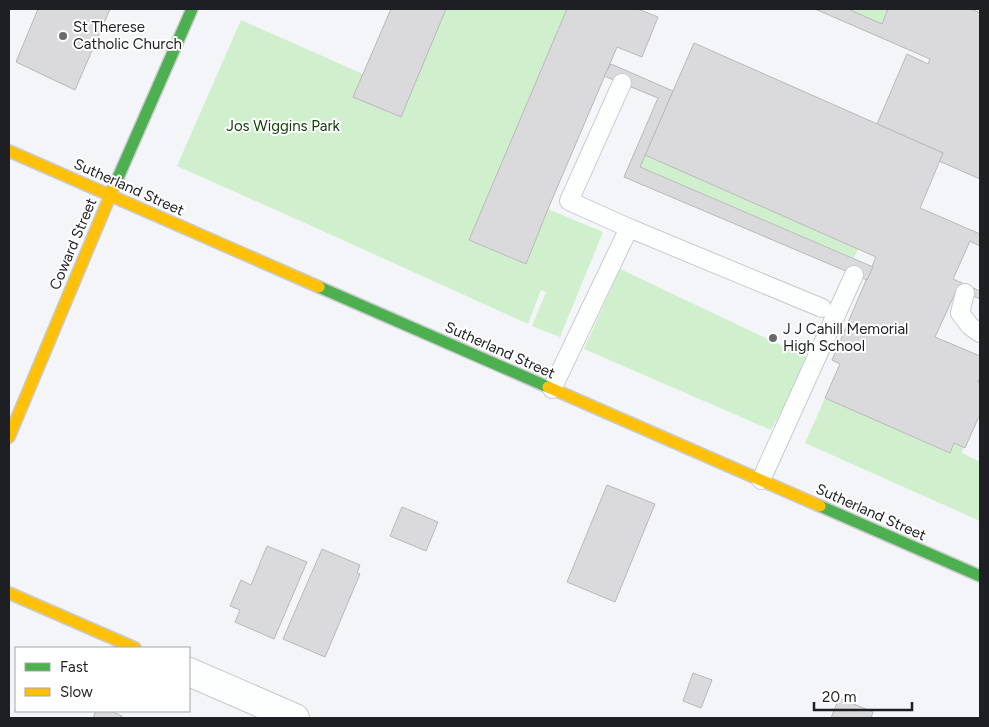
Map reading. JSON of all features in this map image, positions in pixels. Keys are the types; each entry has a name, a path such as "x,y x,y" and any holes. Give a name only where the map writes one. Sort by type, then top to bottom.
{"street":[{"name":"Coward Street","path":"9,437 110,196 192,9"},
{"name":"Sutherland Street","path":"9,151 980,576"},
{"path":"9,593 133,647"},
{"path":"190,672 296,718"}],"lane":[{"path":"622,83 569,202 822,308"},
{"path":"552,389 629,228"},
{"path":"761,480 854,275"},
{"path":"965,293 960,313 970,326 980,333"}],"green space":[{"name":"Jos Wiggins Park","path":"446,9 567,9 469,240 548,209 603,232 560,337 532,326 546,292 541,290 528,324 177,166 241,20 390,86 380,108 400,117"},
{"path":"848,9 888,9 882,24"},
{"path":"645,155 858,249 854,258 640,167"},
{"path":"620,269 810,359 771,430 584,349"},
{"path":"825,398 949,453 954,443 963,447 962,453 980,462 980,521 805,443"}],"building":[{"name":"St Therese Catholic Church","path":"38,9 110,9 75,90 16,62"},
{"path":"391,9 446,9 401,117 353,97"},
{"path":"567,9 638,9 658,17 642,57 617,47 526,264 469,240"},
{"path":"815,9 848,9 882,24 888,9 971,9 980,13 980,179 939,161 943,153 877,124 907,54 928,64 930,59"},
{"path":"694,43 943,153 920,208 980,234 980,246 970,241 953,279 980,291 980,299 957,289 935,337 980,356 980,377 978,382 980,383 980,414 965,448 954,443 950,453 825,398 840,364 832,360 876,257 645,155"},
{"path":"611,64 673,91 640,167 873,267 867,280 624,177 658,98 604,76"},
{"path":"607,485 655,504 615,602 567,582"},
{"path":"402,507 438,522 426,551 390,536"},
{"path":"267,546 307,562 274,639 235,622 240,610 230,606 241,580 251,585"},
{"path":"322,549 360,565 357,573 360,574 325,657 283,639"},
{"path":"693,673 712,680 701,708 683,701"},
{"path":"839,698 873,712 871,718 831,718"},
{"path":"96,712 113,712 122,716 121,718 93,718"}],"traffic: fast":[{"path":"113,189 192,9"},
{"path":"319,287 548,387"},
{"path":"820,506 980,576"}],"traffic: slow":[{"path":"9,151 319,287"},
{"path":"9,437 113,189"},
{"path":"548,387 820,506"},
{"path":"9,593 133,647"}],"place":[{"name":"St Therese Catholic Church","path":"63,36"},
{"name":"J J Cahill Memorial High School","path":"773,338"}]}
